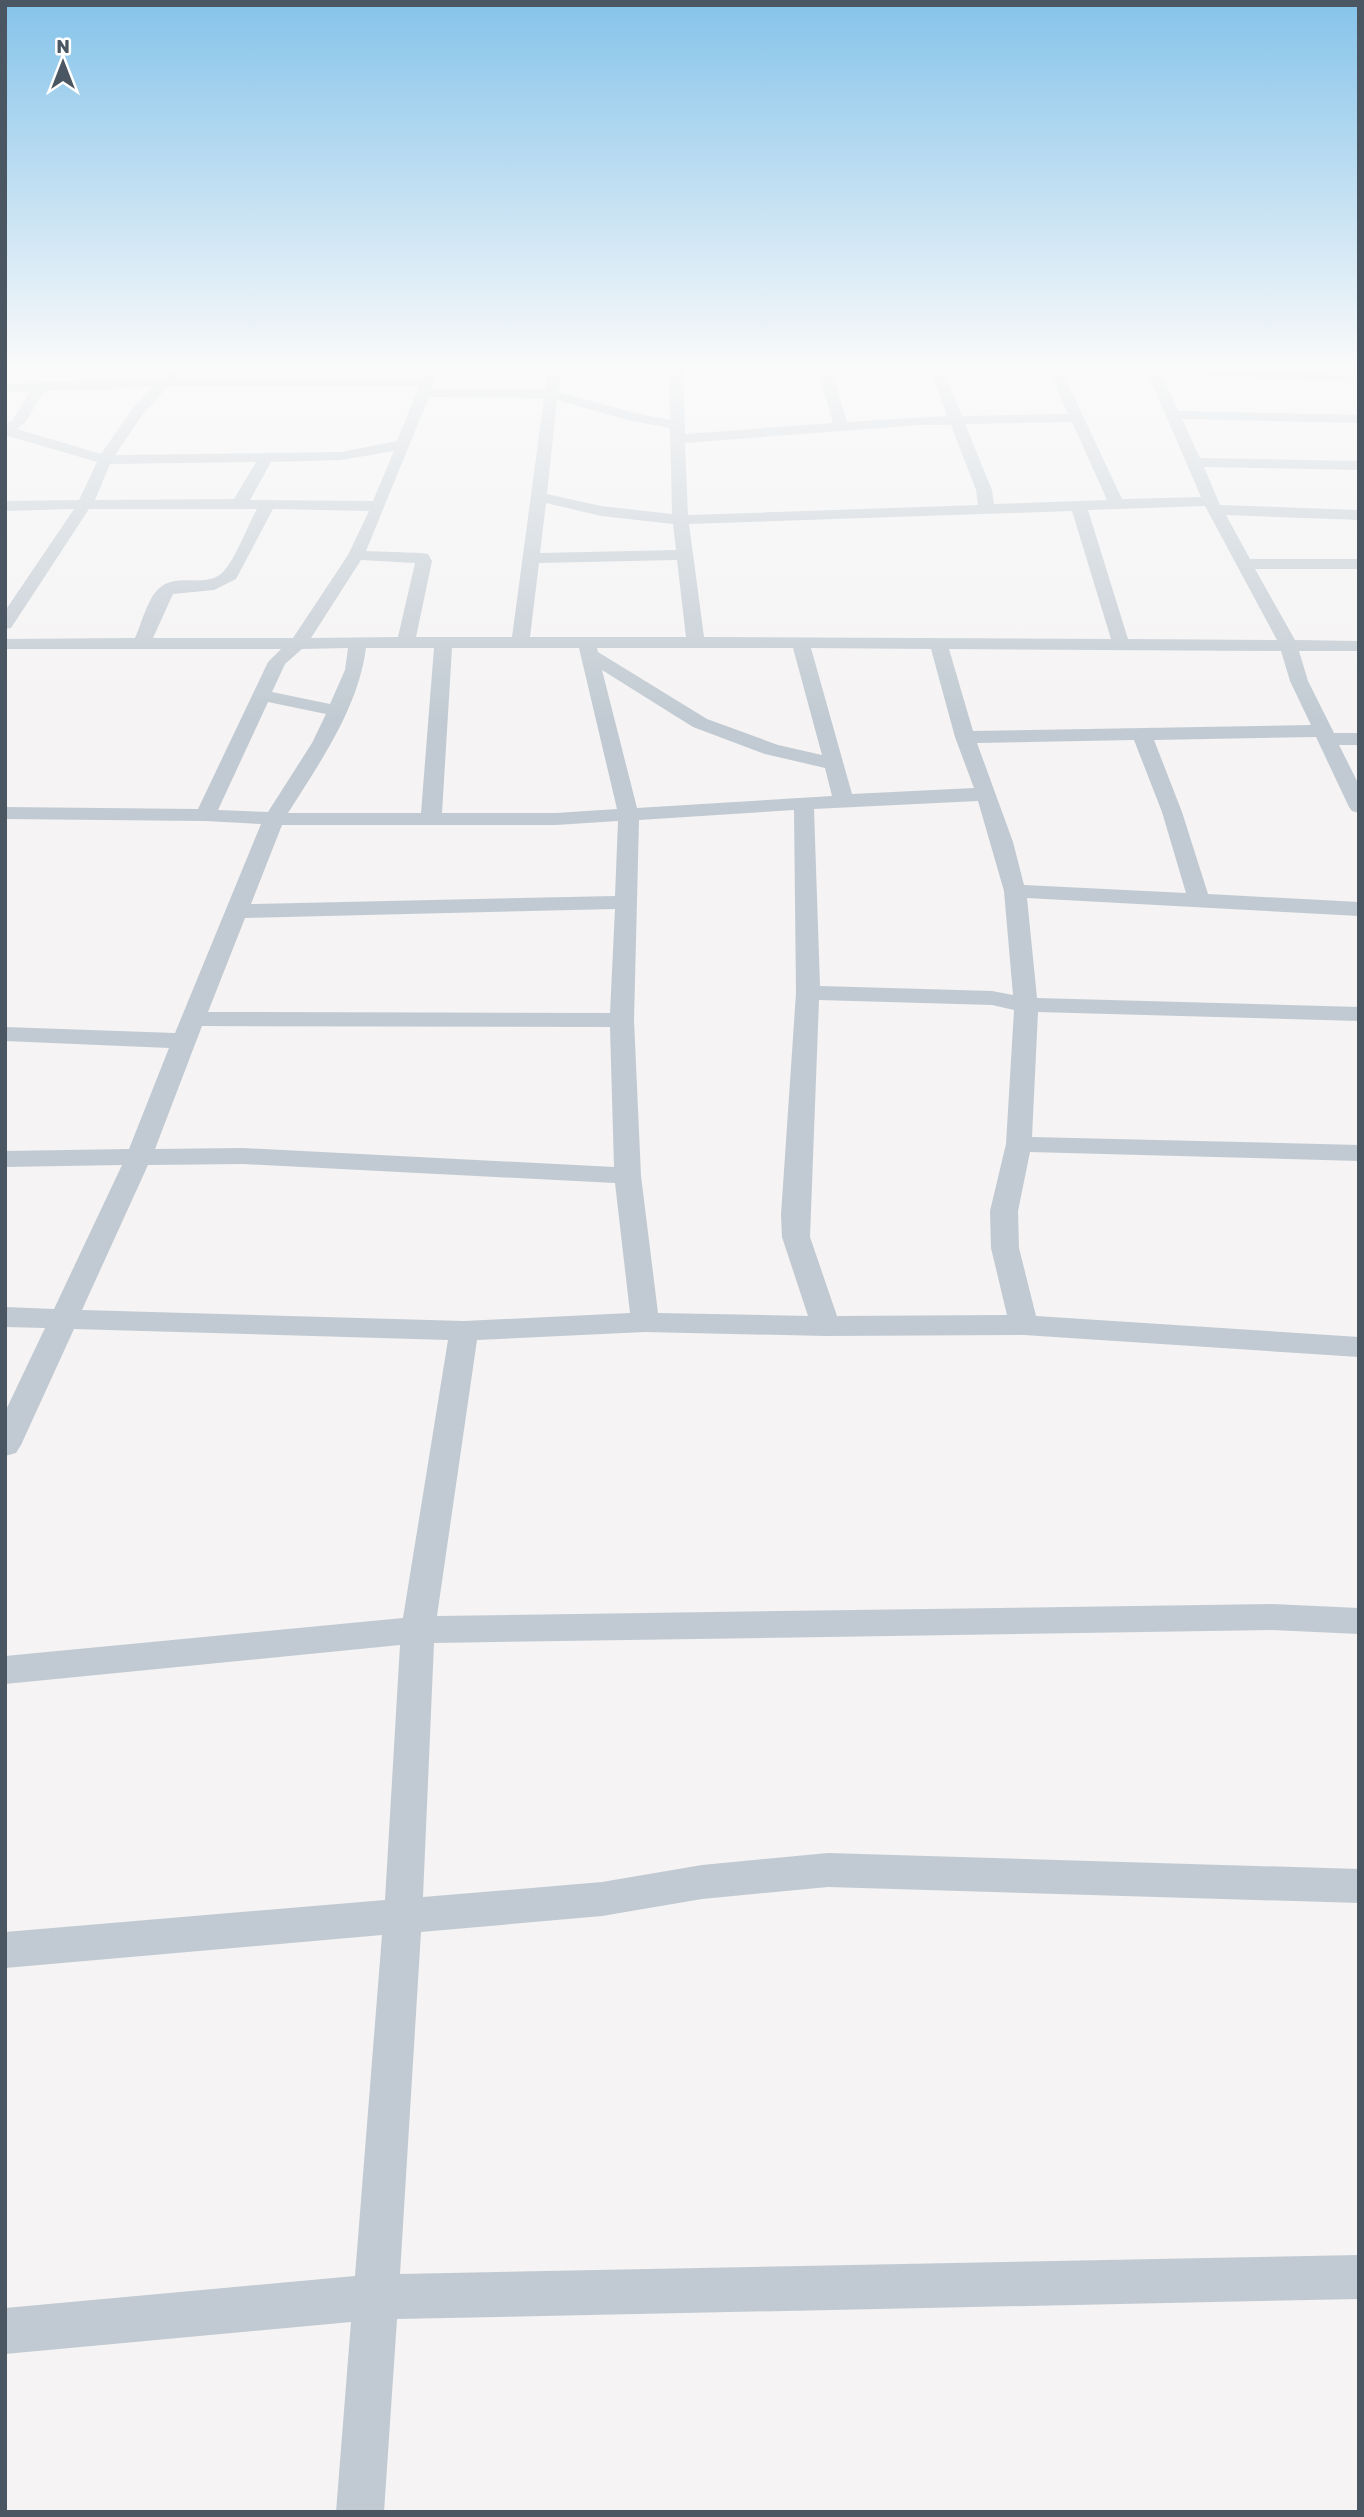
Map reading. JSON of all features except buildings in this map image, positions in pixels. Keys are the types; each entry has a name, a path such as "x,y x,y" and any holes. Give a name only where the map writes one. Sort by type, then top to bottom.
{"street":[{"path":"5,624 85,503 101,484"},
{"path":"127,484 158,503"},
{"path":"239,505 251,484"},
{"path":"205,815 277,662 299,642 356,555 387,484"},
{"path":"520,643 533,558 548,520 538,496 539,484"},
{"path":"678,484 682,555 696,642"},
{"path":"982,484 987,510"},
{"path":"1107,484 1117,505"},
{"path":"1204,484 1212,506 1289,646 1299,681 1359,807"},
{"path":"538,496 612,513 680,520 1117,505 1212,506 1359,515"},
{"path":"548,520 612,513 679,500"},
{"path":"5,506 158,503 379,506"},
{"path":"142,644 167,590 177,586 215,584 230,575 267,505"},
{"path":"1079,508 1121,644"},
{"path":"356,555 410,555 424,561 406,643"},
{"path":"533,558 682,555"},
{"path":"1245,564 1359,564"},
{"path":"5,644 520,643 588,649 696,642 1359,646"},
{"path":"5,1445 139,1157 274,820 322,743 337,711 354,670 358,643"},
{"path":"430,818 443,643"},
{"path":"801,643 844,801"},
{"path":"938,643 965,737 1002,842 1014,891 1026,1004 1019,1144 1004,1212 1005,1248 1024,1325"},
{"path":"588,649 700,723 772,750 834,764"},
{"path":"588,649 629,814 622,1020 628,1176 645,1322"},
{"path":"262,695 337,711"},
{"path":"1142,735 1172,812 1199,901"},
{"path":"965,737 1324,735 1359,739"},
{"path":"5,813 205,815 274,820 556,819 986,794"},
{"path":"804,804 808,993 795,1215 796,1237 826,1326"},
{"path":"1014,891 1359,909"},
{"path":"238,911 624,902"},
{"path":"808,993 992,998 1026,1004 1359,1014"},
{"path":"5,1034 622,1020"},
{"path":"1019,1144 1359,1153"},
{"path":"5,1159 243,1156 628,1176"},
{"path":"5,1317 64,1321 464,1331 645,1322 826,1326 1024,1325 1359,1348"},
{"path":"360,2512 403,1917 418,1630 464,1331"},
{"path":"5,1670 418,1630 1272,1617 1359,1620"},
{"path":"5,1950 602,1899 702,1882 828,1870 1359,1886"},
{"path":"5,2330 375,2298 1359,2277"}]}
